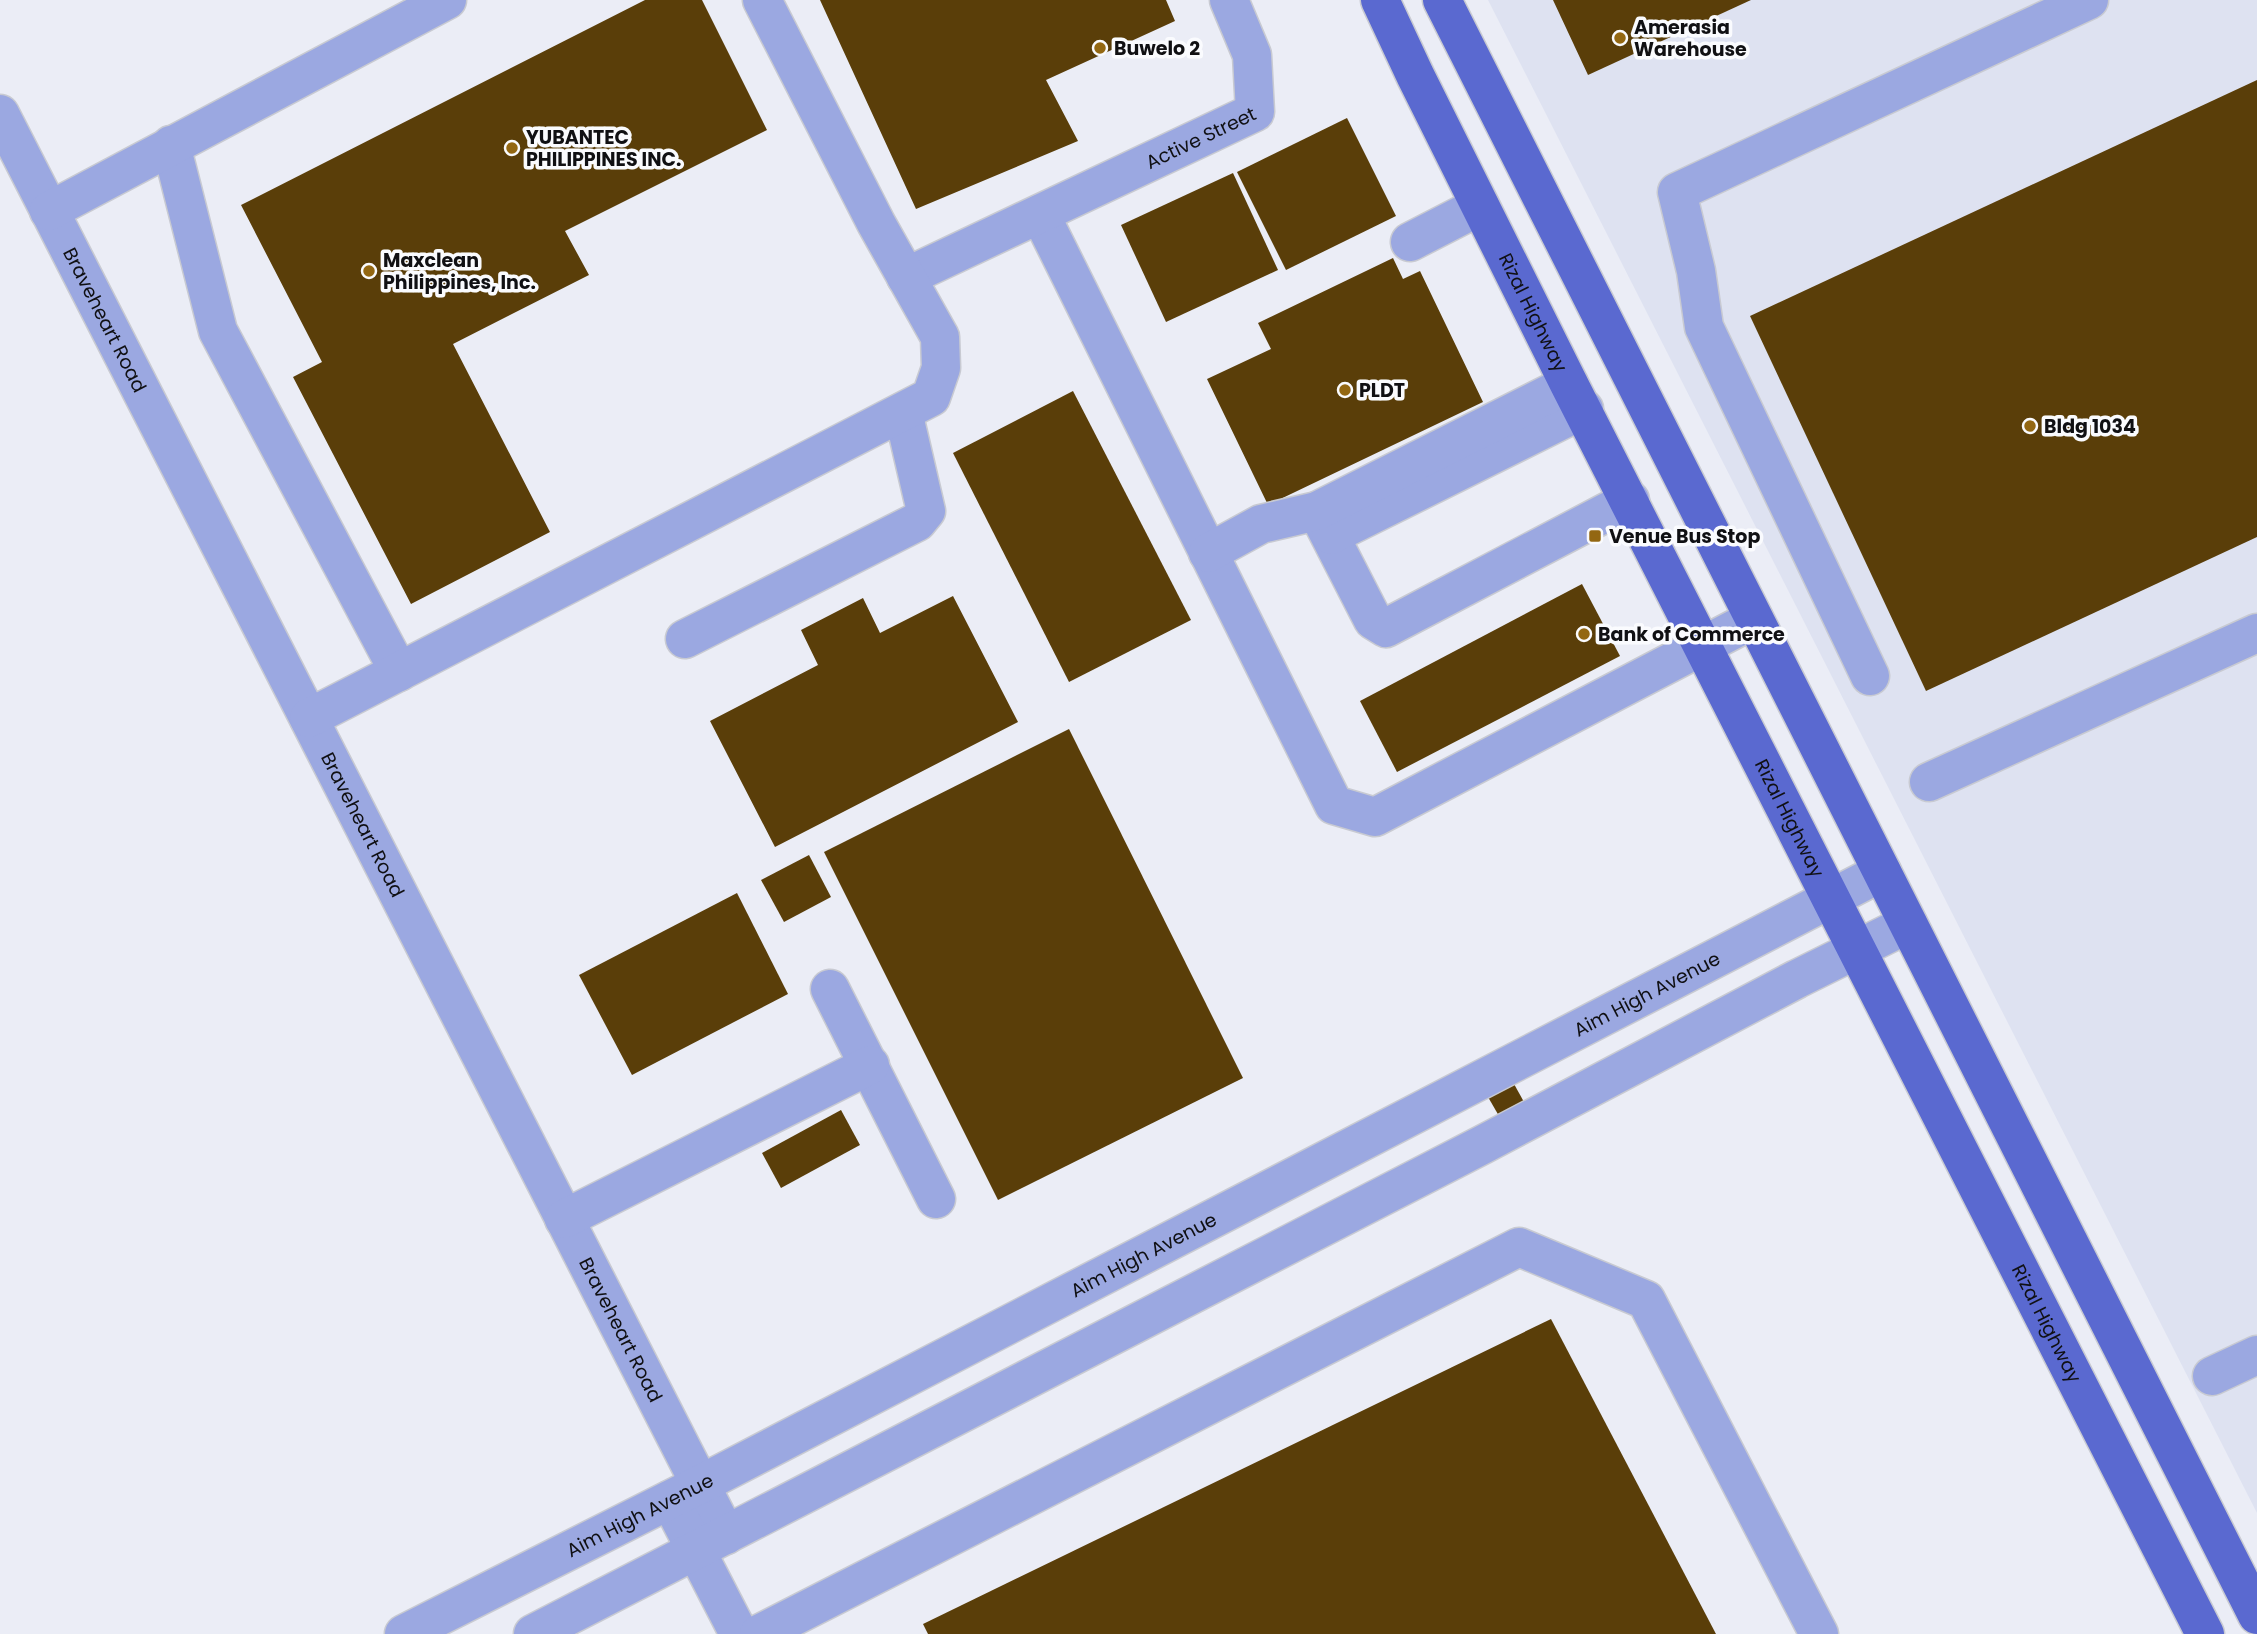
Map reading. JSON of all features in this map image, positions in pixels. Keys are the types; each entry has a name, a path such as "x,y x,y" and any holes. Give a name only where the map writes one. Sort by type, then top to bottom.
{"main road":[{"name":"Rizal Highway","path":"1380,0 1480,205 2205,1634"},
{"path":"1442,0 2257,1615"}],"street":[{"path":"50,211 447,0"},
{"path":"309,718 931,397 942,368 940,337 762,0"},
{"name":"Active Street","path":"1040,214 1255,112 1252,55 1229,0"},
{"path":"1870,676 1704,327 1696,271 1677,192 2089,0"},
{"name":"Braveheart Road","path":"0,114 564,1219 685,1492 711,1543 739,1634"},
{"path":"171,145 218,331 399,672"},
{"path":"1410,242 1480,205"},
{"path":"906,277 1040,214 1334,805 1375,817 1754,619"},
{"path":"1208,553 1261,524 1324,523 1577,396"},
{"path":"685,639 917,522 926,511 903,412"},
{"path":"1324,523 1373,621 1386,628 1630,500"},
{"path":"1928,782 2257,633"},
{"name":"Aim High Avenue","path":"404,1634 685,1492 1882,872"},
{"path":"533,1634 1908,924"},
{"path":"830,989 936,1199"},
{"path":"564,1219 870,1065"},
{"path":"759,1634 1519,1247 1646,1300 1819,1634"},
{"path":"2212,1376 2257,1355"}],"shaded area":[{"path":"1488,0 2257,0 2257,1513"}],"building":[{"path":"645,0 702,0 767,130 565,231 589,275 453,344 550,532 411,604 293,377 322,362 241,205"},
{"path":"820,0 1166,0 1175,21 1046,80 1078,141 916,209"},
{"name":"Amerasia Warehouse","path":"1553,0 1751,0 1588,75"},
{"name":"Bldg 1034","path":"2257,80 2257,537 1926,691 1750,316"},
{"path":"1347,118 1396,216 1286,270 1237,172"},
{"path":"1233,173 1278,270 1166,322 1121,225"},
{"name":"PLDT","path":"1393,258 1403,279 1420,271 1483,402 1268,505 1207,379 1271,349 1258,323"},
{"path":"1073,391 1191,620 1069,682 953,453"},
{"path":"1582,584 1620,656 1397,772 1360,701"},
{"path":"953,596 1018,722 775,847 710,721 818,665 801,630 863,598 880,633"},
{"path":"1069,729 1243,1078 998,1200 824,852"},
{"path":"809,855 831,897 784,922 761,880"},
{"path":"737,893 788,994 632,1075 579,975"},
{"path":"1514,1084 1524,1102 1499,1116 1488,1097"},
{"path":"841,1110 860,1145 781,1188 762,1153"},
{"path":"1551,1319 1716,1634 928,1634 923,1624"}],"place":[{"name":"Amerasia Warehouse","path":"1620,38"},
{"name":"Buwelo 2","path":"1100,48"},
{"name":"YUBANTEC PHILIPPINES INC.","path":"512,148"},
{"name":"Maxclean Philippines, Inc.","path":"369,271"},
{"name":"PLDT","path":"1345,390"},
{"name":"Bldg 1034","path":"2030,426"},
{"name":"Venue Bus Stop","path":"1595,536"},
{"name":"Bank of Commerce","path":"1584,634"}]}
